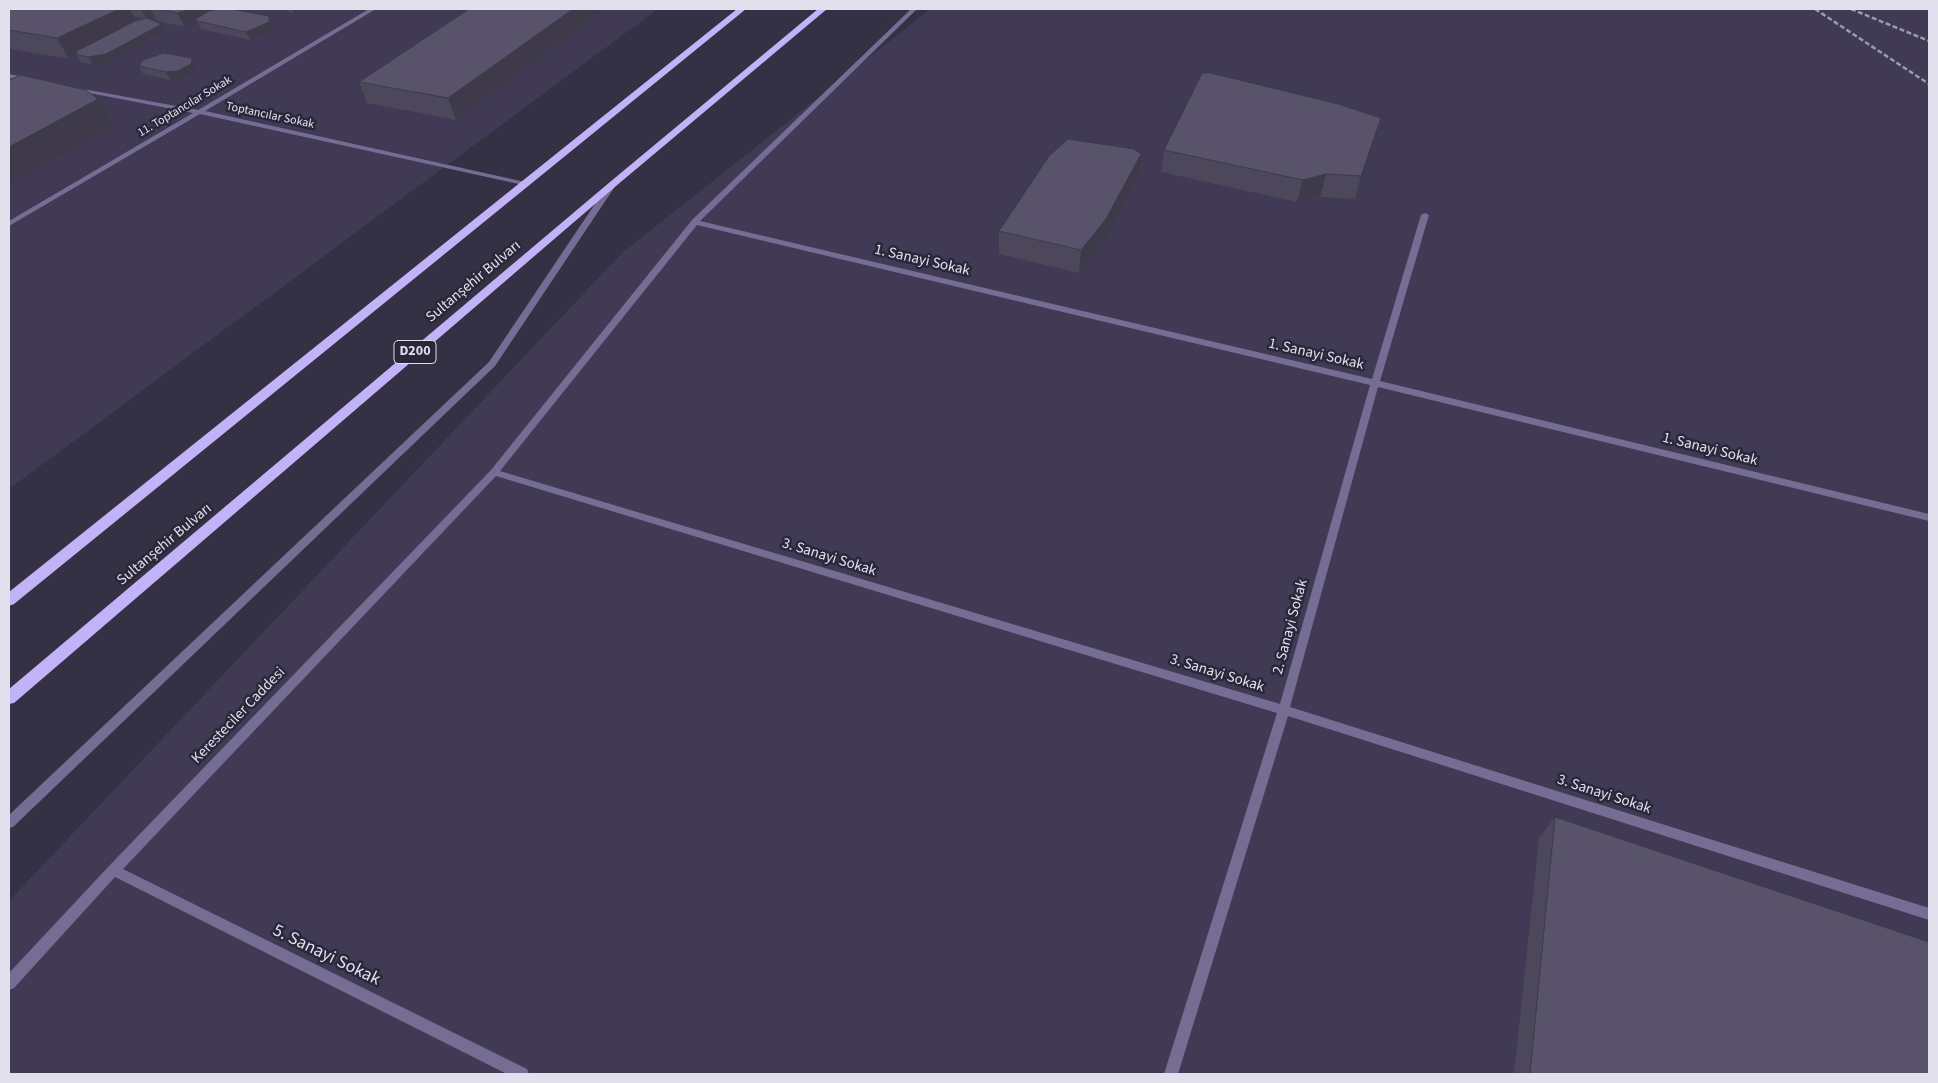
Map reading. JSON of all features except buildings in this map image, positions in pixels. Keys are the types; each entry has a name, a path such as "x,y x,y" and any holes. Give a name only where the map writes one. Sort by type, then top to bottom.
{"highway":[{"path":"9,600 742,9"},
{"name":"Sultanşehir Bulvarı","path":"9,698 613,184 823,9"}],"street":[{"name":"11. Toptancılar Sokak","path":"9,224 374,9"},
{"name":"Keresteciler Caddesi","path":"9,983 113,870 494,472 696,222 914,9"},
{"path":"9,76 37,81"},
{"name":"Toptancılar Sokak","path":"66,86 199,112 525,184"},
{"path":"9,823 492,364 613,184"},
{"name":"2. Sanayi Sokak","path":"1171,1074 1284,710 1375,383 1425,215"},
{"name":"1. Sanayi Sokak","path":"696,222 1929,517"},
{"name":"3. Sanayi Sokak","path":"494,472 1284,710 1929,914"},
{"name":"5. Sanayi Sokak","path":"113,870 522,1074"}],"shaded area":[{"path":"9,9 658,9 9,489"},
{"path":"930,9 1929,9 1929,1074 9,1074 9,901 622,253"}],"railway":[{"path":"1815,9 1929,84"},
{"path":"1851,9 1929,41"}]}
